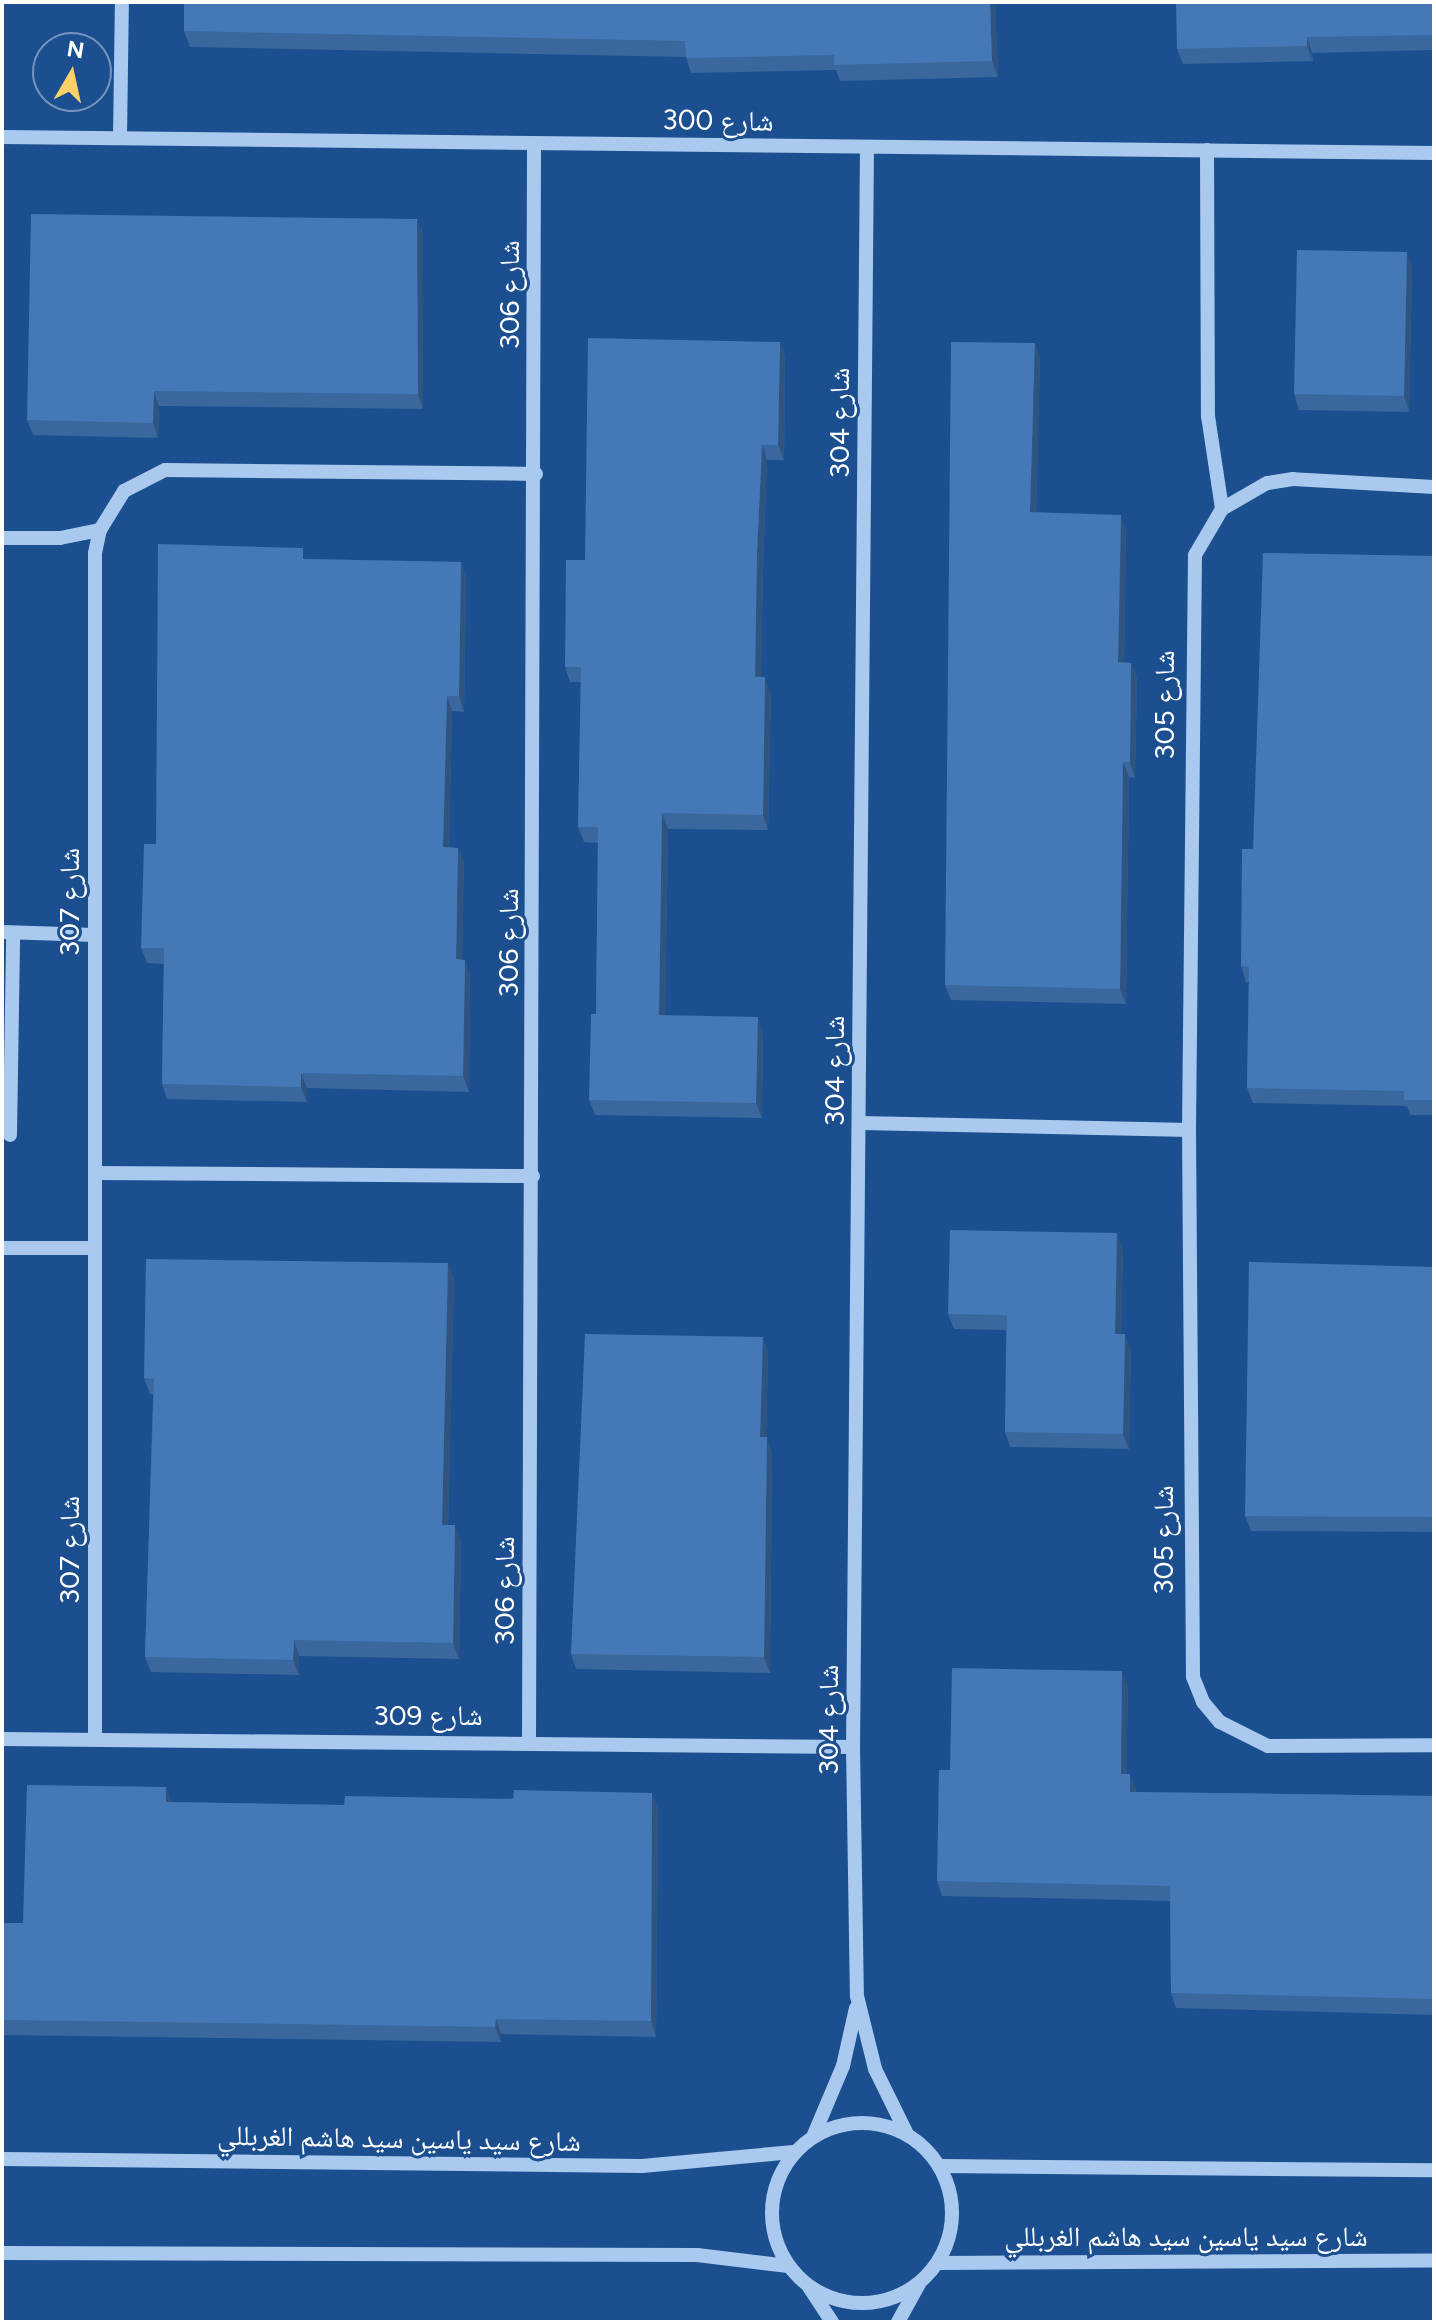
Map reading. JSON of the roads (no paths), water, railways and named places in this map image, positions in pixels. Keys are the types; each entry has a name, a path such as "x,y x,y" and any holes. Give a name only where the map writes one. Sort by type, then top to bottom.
{"street":[{"path":"120,138 122,2"},
{"name":"شارع 300","path":"2,137 1434,153"},
{"name":"شارع 306","path":"529,1741 536,474 534,144"},
{"name":"شارع 304","path":"813,2137 843,2066 857,1996 853,1747 867,147"},
{"path":"1207,150 1208,416 1222,509"},
{"path":"2,538 60,538 100,530 124,491 165,470 536,474"},
{"name":"شارع 305","path":"1434,487 1293,479 1242,493 1222,509 1205,531 1191,581 1189,1130 1193,1677 1203,1702 1220,1722 1268,1746 1434,1745"},
{"name":"شارع 307","path":"95,1739 95,935 100,530"},
{"path":"10,1135 7,932 95,935"},
{"path":"860,1123 1189,1130"},
{"path":"95,1173 533,1176"},
{"path":"2,1248 95,1248"},
{"name":"شارع 309","path":"2,1739 529,1741 853,1747"},
{"name":"شارع 304","path":"857,1996 875,2069 907,2134"},
{"path":"832,2322 809,2287 788,2266 775,2239 771,2208 778,2178 794,2152 813,2137 859,2122 907,2134 940,2166 953,2215 938,2263 919,2284 898,2322"},
{"name":"شارع سيد ياسين سيد هاشم الغربللي","path":"2,2159 642,2166 794,2152"},
{"path":"940,2166 1434,2170"},
{"path":"2,2253 697,2255 788,2266"},
{"name":"شارع سيد ياسين سيد هاشم الغربللي","path":"938,2263 1434,2260"},
{"path":"809,2287 835,2299 864,2303 893,2298 919,2284"}]}
